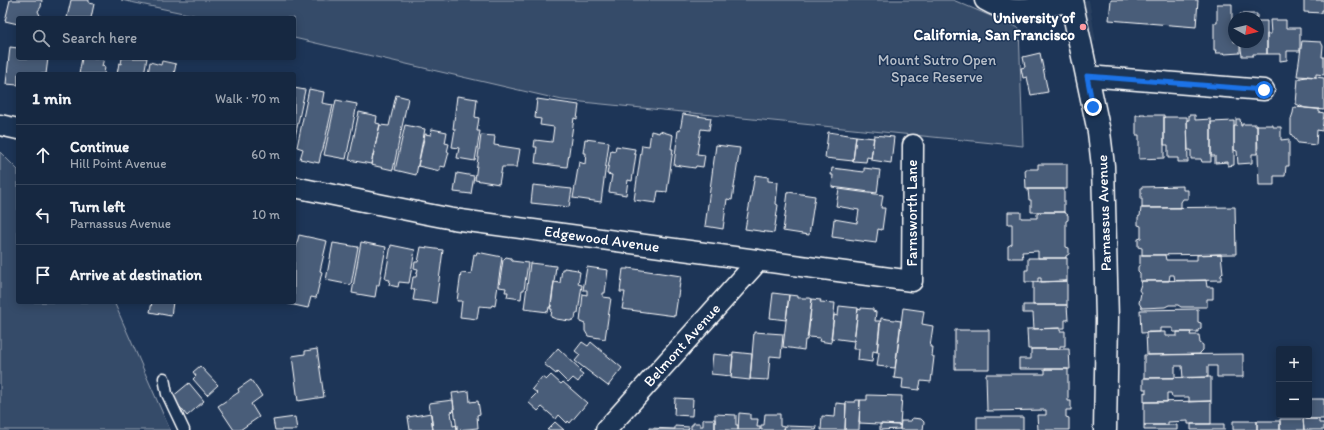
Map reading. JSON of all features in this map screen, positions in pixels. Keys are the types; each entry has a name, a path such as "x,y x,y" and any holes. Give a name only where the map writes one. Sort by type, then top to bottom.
{"street":[{"path":"985,0 1007,9 1018,10 1042,7 1071,0"},
{"name":"Parnassus Avenue","path":"1071,0 1101,143 1103,166 1107,319 1105,430"},
{"path":"1087,76 1264,90"},
{"path":"0,125 16,129"},
{"name":"Farnsworth Lane","path":"912,281 913,145"},
{"name":"Edgewood Avenue","path":"296,187 446,218 912,281"},
{"name":"Belmont Avenue","path":"606,430 759,260"}],"lane":[{"path":"164,378 167,394 184,430"}],"shaded area":[{"name":"University of California, San Francisco","path":"1020,0 1089,0 1096,42 1051,13"}],"green space":[{"name":"Mount Sutro Open Space Reserve","path":"121,0 953,0 1019,28 1023,146 562,100 296,38 296,16 197,16"},
{"path":"0,152 16,168 16,304 115,304 170,430 0,430"}],"building":[{"path":"10,0 42,0 41,7 38,11 40,16 16,16 16,24 5,21"},
{"path":"71,0 89,0 89,3 94,4 91,16 67,16"},
{"path":"1111,0 1198,0 1196,27 1109,20"},
{"path":"1304,0 1324,0 1324,10 1322,10 1322,13 1304,12"},
{"path":"1217,4 1232,4 1232,12 1228,12 1228,48 1240,48 1240,53 1215,53 1214,23 1217,23"},
{"path":"1270,20 1286,20 1286,28 1300,28 1300,51 1287,51 1287,60 1280,61 1280,54 1267,54 1267,34 1271,34"},
{"path":"1264,21 1267,21 1267,54 1242,56 1241,48 1264,48"},
{"path":"1302,41 1321,42 1323,46 1322,57 1324,57 1324,75 1316,74 1316,77 1297,76"},
{"path":"10,47 16,48 16,60 48,60 46,72 16,72 16,85 6,84"},
{"path":"1040,53 1048,92 1031,95 1027,77 1023,78 1021,68 1025,67 1023,57"},
{"path":"82,60 104,60 102,66 105,67 104,72 79,72"},
{"path":"122,60 147,60 144,72 117,72 119,63 121,64"},
{"path":"162,61 176,64 174,72 148,72 150,62 161,65"},
{"path":"1307,76 1324,78 1324,110 1305,108 1296,104 1298,79"},
{"path":"296,88 305,90 296,133"},
{"path":"309,89 324,92 322,103 333,105 319,163 300,159 303,149 297,147"},
{"path":"396,95 408,98 393,170 371,165 380,125 389,126"},
{"path":"457,96 477,99 475,117 479,118 477,131 480,131 475,161 457,158 459,148 452,147 455,129 453,129"},
{"path":"537,99 579,105 577,119 574,118 567,167 535,163 537,147 534,147 535,140 552,142 554,127 540,125 541,119 535,118"},
{"path":"336,100 357,104 346,159 324,155"},
{"path":"1294,107 1319,109 1319,112 1324,113 1322,131 1317,130 1316,145 1298,143 1291,134 1291,119"},
{"path":"359,112 377,116 376,123 380,124 371,164 349,160"},
{"path":"683,114 711,118 709,130 701,129 697,154 705,155 703,167 696,166 695,168 674,165 678,130 680,131"},
{"path":"1140,114 1164,115 1164,158 1139,159 1139,135 1136,135 1136,115 1141,115"},
{"path":"1189,115 1195,115 1195,120 1211,119 1211,162 1202,162 1201,159 1191,159 1191,150 1188,150 1187,120 1189,120"},
{"path":"1164,117 1187,117 1188,162 1178,162 1178,158 1168,158 1168,145 1164,145"},
{"path":"1236,119 1240,119 1241,126 1242,124 1255,124 1255,126 1257,126 1257,154 1252,154 1252,163 1238,164 1237,151 1234,150 1234,126 1236,126"},
{"path":"1234,121 1234,165 1228,166 1228,162 1215,163 1215,156 1211,156 1211,122"},
{"path":"405,125 425,129 416,175 395,170"},
{"path":"1257,125 1273,125 1273,127 1281,127 1281,140 1289,139 1289,166 1286,166 1285,176 1274,176 1274,185 1259,185"},
{"path":"432,129 447,132 445,143 449,144 447,152 449,152 445,167 440,166 440,171 418,166 425,134 431,135"},
{"path":"651,131 659,133 660,131 673,135 671,149 673,149 667,192 658,191 656,203 634,200 642,145 649,146"},
{"path":"828,132 856,136 853,161 825,158"},
{"path":"481,135 495,136 494,145 520,149 517,167 502,167 499,184 475,180"},
{"path":"874,135 894,137 891,163 871,160"},
{"path":"856,136 874,138 871,158 867,157 866,162 853,161"},
{"path":"585,139 609,142 601,202 573,198 579,162 585,164 586,153 583,153"},
{"path":"716,145 740,148 732,200 727,199 723,229 705,226"},
{"path":"616,146 635,149 634,154 636,154 632,181 628,180 626,195 609,192 612,175 607,174 611,150 615,151"},
{"path":"1038,164 1067,164 1067,189 1026,189 1025,169 1038,169"},
{"path":"832,168 864,172 864,168 880,170 877,193 832,187"},
{"path":"457,173 474,176 471,194 454,192"},
{"path":"755,175 768,177 768,181 778,182 776,204 778,205 774,233 745,229"},
{"path":"533,185 572,189 569,207 531,203"},
{"path":"1183,186 1183,190 1188,190 1188,199 1183,199 1181,202 1181,208 1142,208 1141,187"},
{"path":"839,189 883,195 881,208 885,208 882,230 878,229 876,243 832,237 834,219 857,223 859,210 836,206"},
{"path":"1028,189 1064,189 1064,212 1031,212 1031,200 1029,200"},
{"path":"788,192 815,196 809,235 783,231"},
{"path":"1235,207 1236,254 1142,255 1142,248 1138,247 1138,239 1141,238 1141,226 1138,225 1138,217 1140,216 1141,208"},
{"path":"1008,212 1021,212 1021,218 1037,218 1037,212 1064,212 1068,215 1068,220 1066,221 1066,247 1069,248 1069,254 1066,258 1038,258 1038,251 1022,252 1023,258 1008,258 1008,246 1012,244 1012,224 1008,224"},
{"path":"299,235 327,241 316,298 311,297 308,308 289,304 296,304 296,247"},
{"path":"361,242 386,247 379,285 377,285 375,297 352,293"},
{"path":"333,243 358,247 351,285 326,280"},
{"path":"391,245 415,250 409,283 399,282 398,287 389,285 390,280 385,279"},
{"path":"421,247 443,250 436,303 413,300 415,289 411,289 413,277 416,277 418,269 414,268 415,262 418,262"},
{"path":"477,252 502,257 495,306 479,306 477,319 460,317 462,301 457,301 461,273 471,274 474,254 476,255"},
{"path":"1221,254 1223,273 1221,275 1221,280 1175,281 1174,275 1170,275 1169,281 1140,281 1138,267 1140,264 1140,255 1165,255 1166,260 1197,260 1197,255"},
{"path":"506,257 511,258 512,261 528,263 524,290 522,290 521,299 507,297 508,292 505,292 506,288 499,287 503,260"},
{"path":"1028,258 1067,258 1067,281 1041,282 1041,278 1038,278 1038,282 1025,282 1025,270 1028,270"},
{"path":"530,263 556,266 551,307 549,307 548,312 524,309"},
{"path":"587,267 608,270 605,293 603,293 603,297 611,298 605,339 588,336 585,331 585,324 580,322 583,294 587,295 587,290 583,290"},
{"path":"628,268 681,276 675,316 622,309 625,292 620,292 623,269"},
{"path":"562,269 578,270 577,271 580,272 578,284 582,285 578,313 576,313 575,319 570,321 551,317 552,309 550,309 554,282 560,283"},
{"path":"1206,280 1207,287 1213,287 1213,299 1207,299 1207,307 1181,307 1178,305 1169,305 1165,307 1142,308 1139,303 1141,293 1139,290 1142,281"},
{"path":"1067,281 1067,305 1033,305 1033,282"},
{"path":"773,293 789,295 786,320 770,318"},
{"path":"789,295 798,296 798,298 812,299 807,340 805,340 804,350 783,347"},
{"path":"812,299 821,300 820,302 835,303 831,343 819,341 820,338 808,337"},
{"path":"152,304 173,304 171,316 150,312"},
{"path":"1023,305 1067,305 1068,320 1065,320 1065,328 1034,329 1033,313 1023,313"},
{"path":"839,306 858,308 854,341 831,338 834,315 838,316"},
{"path":"861,308 873,309 873,311 876,312 875,321 880,321 877,352 873,351 872,362 858,360 859,349 853,349 858,309 861,310"},
{"path":"903,308 924,311 922,324 933,326 930,347 933,347 932,356 934,357 931,382 921,381 919,390 902,388 903,379 894,378"},
{"path":"1198,309 1198,322 1201,323 1201,328 1198,332 1173,332 1173,328 1160,328 1160,332 1141,333 1140,310"},
{"path":"881,318 901,321 895,368 877,366"},
{"path":"1060,328 1060,331 1065,331 1065,346 1060,346 1060,349 1028,349 1027,329"},
{"path":"955,330 989,330 989,369 955,369"},
{"path":"754,332 783,334 781,357 770,356 768,380 750,379"},
{"path":"1146,332 1165,332 1165,336 1177,336 1177,332 1191,332 1190,335 1199,335 1200,343 1203,345 1203,350 1200,354 1147,355"},
{"path":"582,342 588,346 591,342 622,368 608,386 575,361 580,355 575,351"},
{"path":"558,348 581,370 579,372 583,375 578,382 573,378 568,383 557,372 556,374 544,364"},
{"path":"317,349 324,397 298,401 292,356 305,354 305,351"},
{"path":"1031,349 1069,349 1070,369 1019,369 1019,359 1031,359"},
{"path":"733,352 752,354 750,380 731,378"},
{"path":"713,354 733,356 731,376 711,374"},
{"path":"1243,354 1243,377 1217,377 1217,366 1208,366 1208,377 1183,378 1182,366 1175,366 1175,378 1144,378 1144,355"},
{"path":"200,366 218,385 207,395 193,379 196,376 193,372"},
{"path":"1045,369 1068,369 1068,401 1071,401 1071,410 1066,410 1066,417 1069,418 1069,430 1038,430 1037,415 1046,415 1046,410 987,411 986,374 1045,374"},
{"path":"551,375 561,384 563,382 587,403 570,423 568,421 567,423 559,415 556,419 542,407 538,411 528,402 537,393 532,389 542,377 546,380"},
{"path":"1211,377 1211,401 1189,402 1189,397 1172,397 1171,393 1167,393 1167,402 1144,402 1144,392 1146,393 1146,389 1143,389 1143,378"},
{"path":"251,380 262,396 251,404 259,417 240,430 234,430 218,406 239,392 238,389"},
{"path":"189,383 204,401 187,416 172,397"},
{"path":"469,391 470,402 478,401 480,414 477,415 478,428 457,430 452,393"},
{"path":"867,395 902,396 900,425 859,423 860,400 867,400"},
{"path":"675,398 693,399 692,416 674,415"},
{"path":"1312,399 1324,399 1324,419 1306,419 1312,418"},
{"path":"453,400 454,411 451,412 453,426 457,425 457,430 433,430 429,403"},
{"path":"856,400 860,400 859,430 845,430 846,402 855,402"},
{"path":"1211,401 1211,424 1188,424 1188,421 1168,422 1168,425 1144,425 1144,402"},
{"path":"836,403 846,404 845,430 821,430 822,416 835,417"},
{"path":"431,413 433,430 410,430 408,417"},
{"path":"739,413 750,414 750,419 758,419 757,427 760,427 760,430 738,430"},
{"path":"715,414 736,415 736,425 738,425 738,430 715,430"},
{"path":"765,414 780,414 780,426 784,427 784,430 761,430 761,425 764,425"},
{"path":"295,417 297,430 275,430 273,420"},
{"path":"977,417 1023,417 1023,430 977,430"},
{"path":"912,418 921,419 924,422 923,430 900,430 901,421 911,421"},
{"path":"703,419 715,419 715,430 691,430 691,425 693,425 693,423 700,423 700,426 703,426"},
{"path":"1280,419 1303,419 1304,430 1280,430"},
{"path":"1303,419 1319,419 1319,423 1324,423 1324,430 1304,430"},
{"path":"1233,421 1257,421 1257,430 1233,430"},
{"path":"1257,421 1280,421 1280,430 1257,430"},
{"path":"555,422 564,430 547,430"},
{"path":"880,424 900,425 900,429 880,430"},
{"path":"1191,424 1224,424 1224,430 1191,430"},
{"path":"1144,425 1177,425 1177,430 1144,430"},
{"path":"675,426 689,427 688,430 649,430 649,428 675,429"},
{"path":"785,426 817,427 816,430 784,430"}],"place":[{"name":"University of California, San Francisco","path":"1083,27"}],"route":[{"path":"1093,107 1087,76 1264,90"}]}
